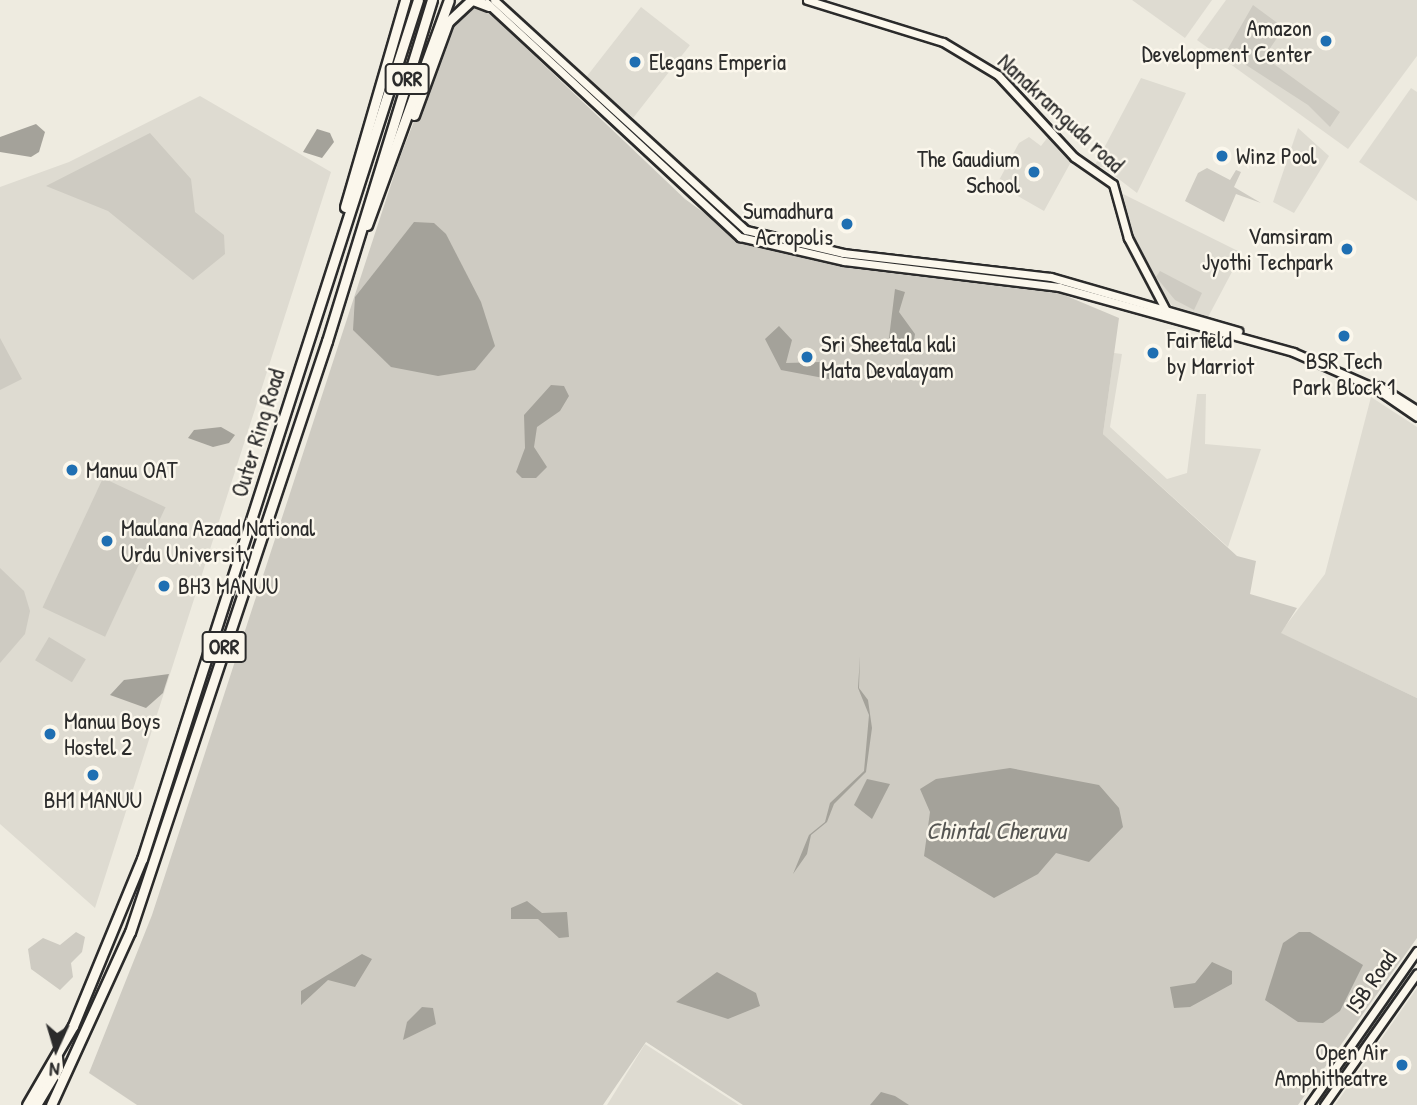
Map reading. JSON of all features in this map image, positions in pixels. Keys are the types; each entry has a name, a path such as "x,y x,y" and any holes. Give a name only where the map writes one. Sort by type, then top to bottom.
{"highway":[{"name":"ORR","path":"364,152 405,0"},
{"name":"ORR","path":"364,152 418,0"},
{"name":"Outer Ring Road","path":"51,1105 88,1033 139,906 354,258 374,180 432,0"},
{"name":"ORR","path":"407,125 449,0"},
{"name":"ORR","path":"354,258 448,22 472,0 489,2"},
{"name":"Outer Ring Road","path":"27,1105 73,1026 142,859 336,251 364,152"},
{"path":"44,1105 56,1077 57,1056"},
{"path":"36,1105 56,1077 76,1057"}],"main road":[{"name":"Nanakramguda road","path":"807,0 943,42 998,75 1074,157 1113,184 1128,238 1169,317"},
{"path":"489,2 681,181 727,230 750,240 844,261 1047,284 1318,358 1417,410"},
{"path":"1169,317 1293,352 1375,388 1417,417"},
{"name":"ISB Road","path":"1309,1105 1417,951"},
{"name":"ISB Road","path":"1324,1105 1417,973"}],"shaded area":[{"path":"1132,0 1212,0 1185,38"},
{"path":"1226,0 1417,0 1417,56 1348,149 1197,40"},
{"path":"1253,5 1284,28 1264,57 1340,112 1330,127 1308,105 1226,52"},
{"path":"641,7 690,45 633,118 584,79"},
{"path":"484,8 685,199 744,242 888,272 1057,292 1119,318 1103,434 1237,556 1256,561 1250,594 1297,608 1281,633 1417,698 1417,938 1298,1105 743,1105 646,1042 603,1105 137,1105 89,1073 152,915 399,160 452,23 467,9"},
{"path":"1141,78 1186,93 1137,193 1103,167 1094,167"},
{"path":"1411,88 1417,92 1417,201 1359,162"},
{"name":"Maulana Azaad National Urdu University","path":"200,96 331,172 95,908 0,824 0,187 69,162"},
{"path":"1298,128 1329,156 1294,213 1273,202"},
{"path":"150,133 191,179 195,212 224,235 225,254 193,280 108,211 46,186"},
{"name":"The Gaudium School","path":"1029,137 1041,146 1048,137 1072,160 1044,211 997,184 1019,143"},
{"path":"1207,168 1230,180 1236,170 1241,172 1234,187 1261,203 1236,194 1224,222 1185,201 1198,173"},
{"path":"1123,194 1242,253 1207,319 1173,307 1151,278 1131,238"},
{"path":"1160,271 1202,293 1194,310 1175,300 1156,277"},
{"path":"0,338 22,379 0,390"},
{"path":"1114,353 1122,354 1110,427 1167,479 1187,473 1197,394 1206,394 1205,444 1261,449 1228,547 1103,434"},
{"path":"1371,397 1417,427 1417,698 1280,633 1325,574"},
{"path":"103,478 166,507 105,637 43,608"},
{"path":"0,568 24,591 30,611 25,634 0,663"},
{"path":"49,637 86,659 72,682 35,660"},
{"path":"76,932 85,937 82,952 71,963 73,977 60,990 31,969 28,949 43,938 60,945"},
{"path":"1417,988 1417,1105 1335,1105"},
{"path":"645,1044 739,1105 607,1105"}],"water":[{"path":"36,124 45,132 39,152 31,157 0,152 0,137"},
{"path":"317,129 330,133 334,142 322,158 303,152"},
{"path":"414,222 434,223 446,234 481,302 495,346 475,370 438,376 391,367 353,330 355,297"},
{"path":"895,289 905,292 899,312 915,334 913,346 889,338"},
{"path":"779,326 792,340 786,363 822,362 834,371 834,380 781,370 765,339"},
{"path":"551,385 564,386 569,396 560,411 537,427 534,447 547,467 536,478 522,478 516,472 525,448 524,415"},
{"path":"221,427 235,435 229,443 213,447 188,438 194,430"},
{"path":"860,656 859,688 868,700 872,728 866,772 834,804 827,822 811,835 807,854 793,874 809,835 825,822 830,803 864,771 869,715 858,688"},
{"path":"169,674 163,693 146,708 110,695 124,680"},
{"name":"Chintal Cheruvu","path":"1010,768 1099,785 1119,808 1123,827 1089,862 1056,853 1038,874 994,898 924,856 930,812 920,789 936,779"},
{"path":"867,779 890,784 872,819 854,805"},
{"path":"527,901 542,913 567,912 569,937 559,938 538,919 511,919 511,908"},
{"path":"1299,932 1310,932 1363,965 1340,1011 1323,1023 1298,1022 1265,1000 1283,943"},
{"path":"362,954 372,959 355,987 328,980 301,1005 301,991"},
{"path":"1212,962 1232,971 1232,984 1190,1007 1174,1008 1170,987 1195,983"},
{"path":"717,972 756,993 760,1006 728,1019 676,1002"},
{"path":"422,1007 433,1008 436,1024 403,1040 407,1022"},
{"path":"881,1092 895,1096 909,1105 870,1105"}],"place":[{"name":"Amazon Development Center","path":"1326,41"},
{"name":"Elegans Emperia","path":"635,62"},
{"name":"Winz Pool","path":"1222,156"},
{"name":"The Gaudium School","path":"1034,172"},
{"name":"Sumadhura Acropolis","path":"847,224"},
{"name":"Vamsiram Jyothi Techpark","path":"1347,249"},
{"name":"BSR Tech Park Block 1","path":"1344,336"},
{"name":"Fairfield by Marriot","path":"1153,353"},
{"name":"Sri Sheetala kali Mata Devalayam","path":"807,357"},
{"name":"Manuu OAT","path":"72,470"},
{"name":"Maulana Azaad National Urdu University","path":"107,541"},
{"name":"BH3 MANUU","path":"164,586"},
{"name":"Manuu Boys Hostel 2","path":"50,734"},
{"name":"BH1 MANUU","path":"93,775"},
{"name":"Open Air Amphitheatre","path":"1402,1065"}]}
